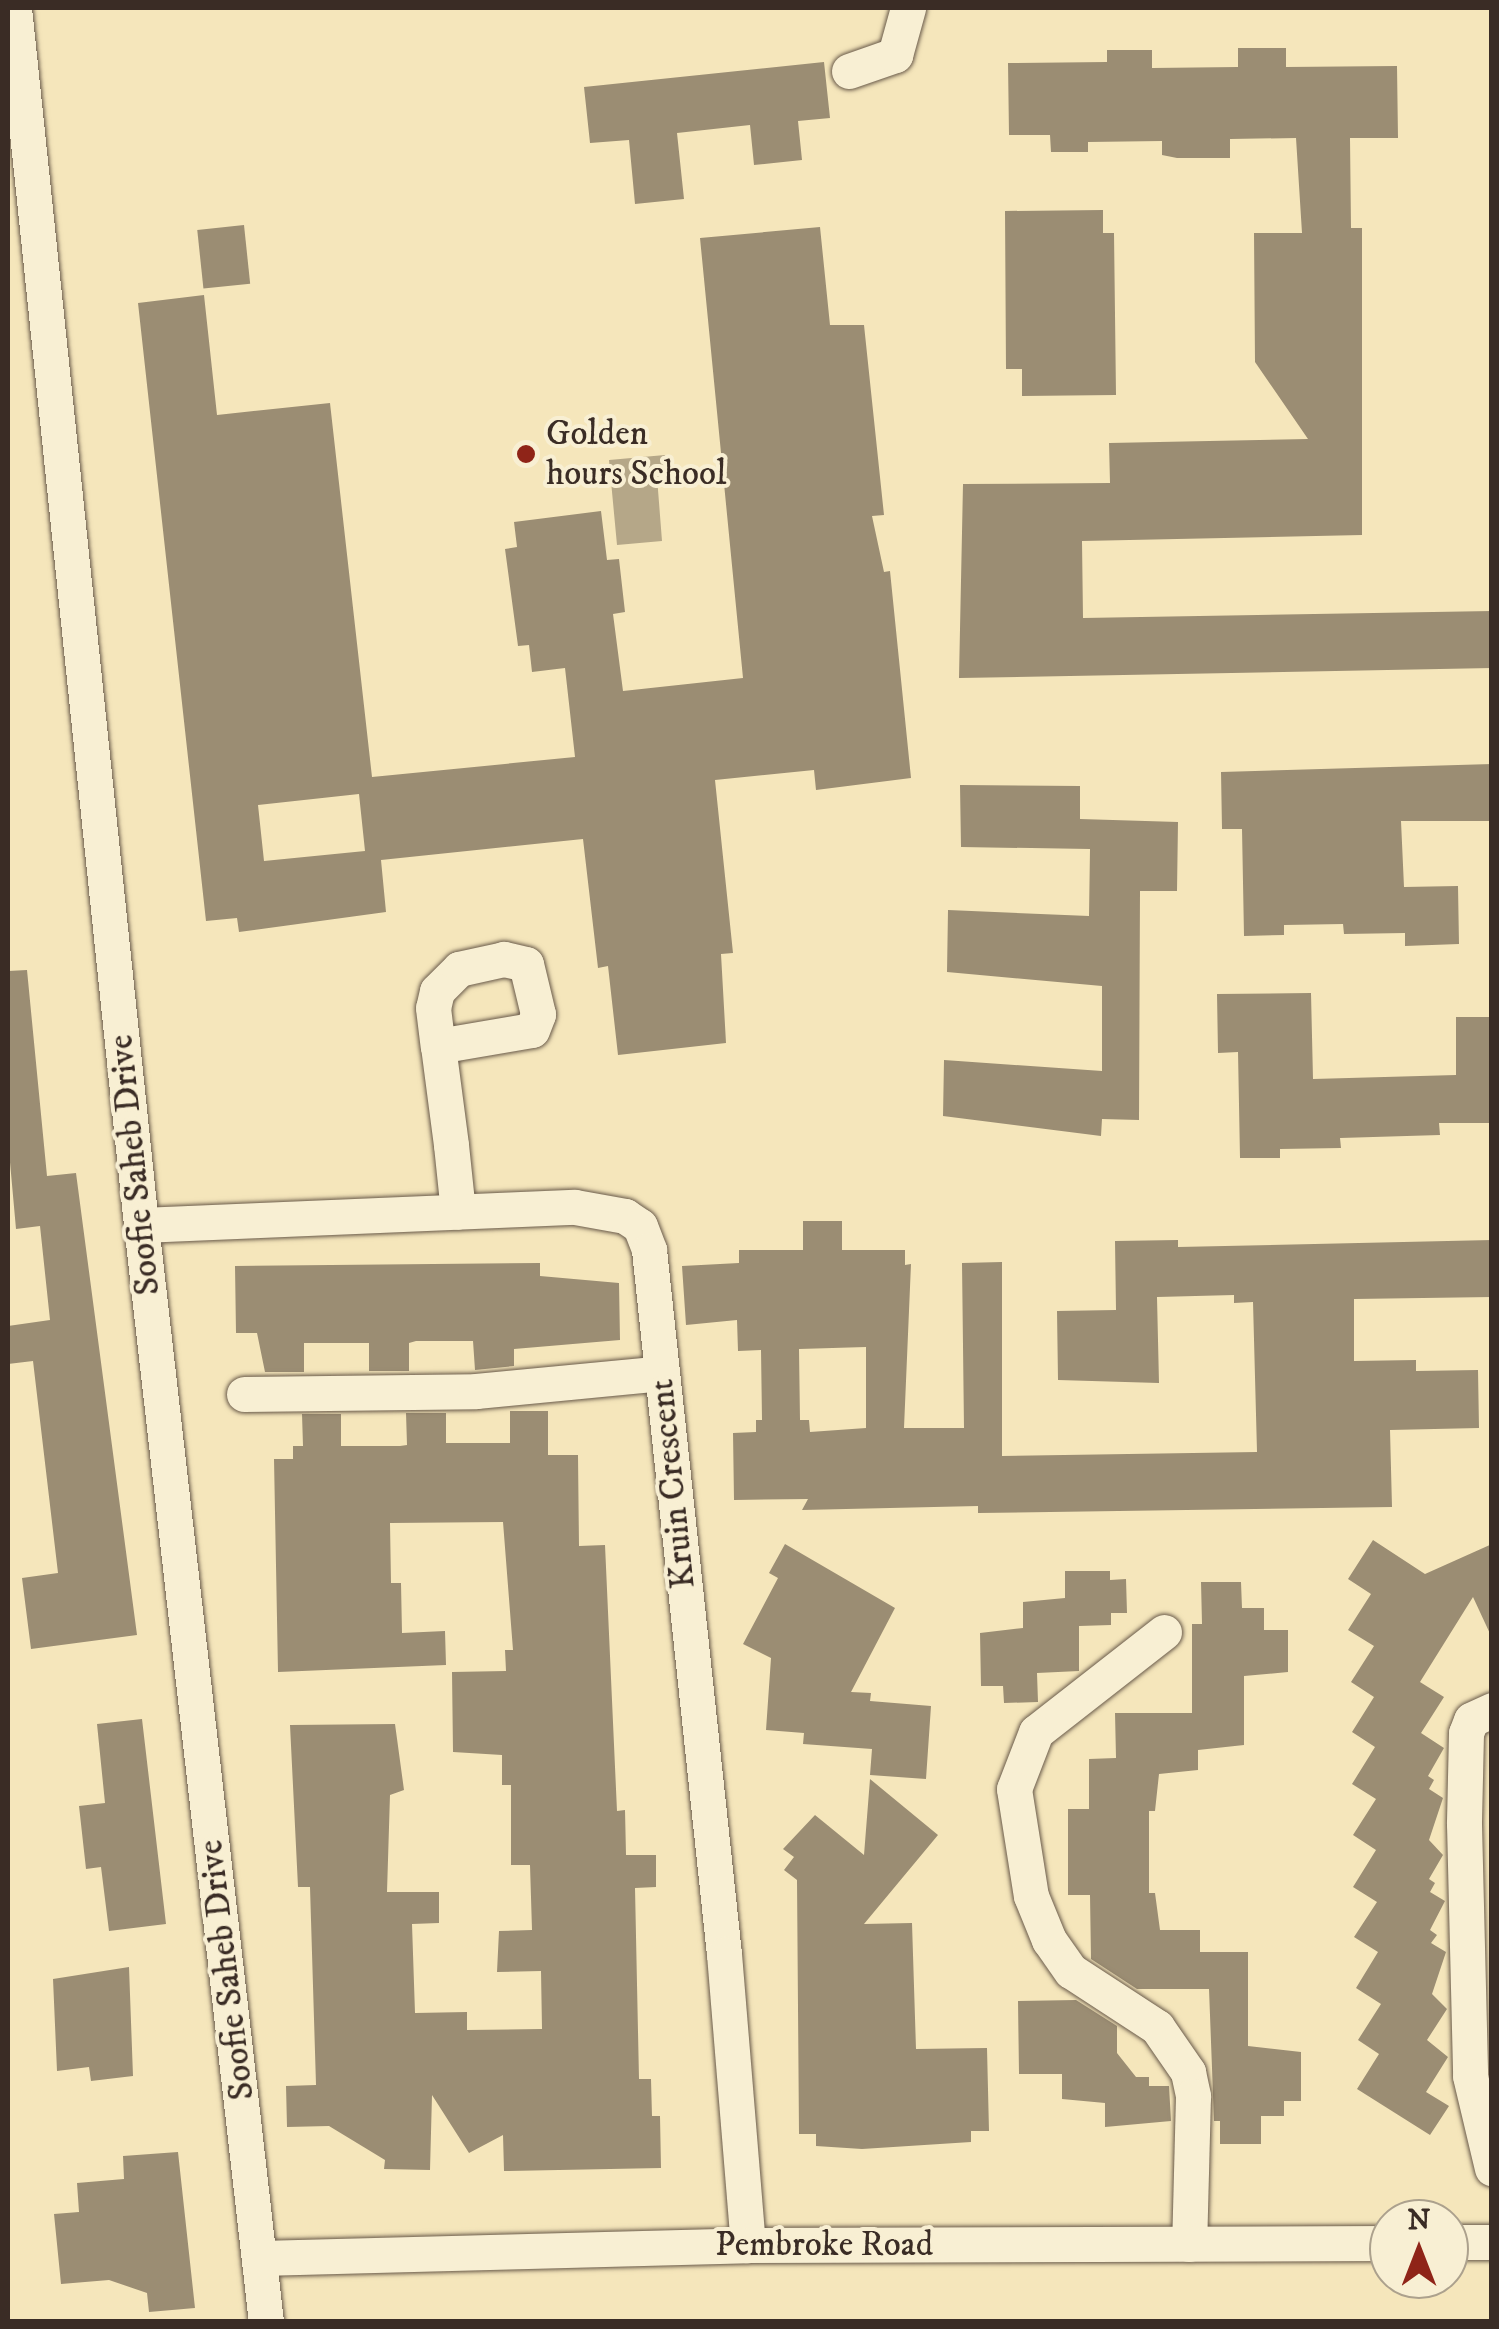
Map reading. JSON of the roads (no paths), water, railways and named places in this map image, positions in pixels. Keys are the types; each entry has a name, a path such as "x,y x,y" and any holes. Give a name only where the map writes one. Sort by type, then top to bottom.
{"street":[{"name":"Soofie Saheb Drive","path":"14,8 140,1225 266,2322"},
{"path":"849,71 895,55 908,8"},
{"path":"438,1046 458,1212"},
{"name":"Kruin Crescent","path":"140,1225 600,1208 640,1226 649,1250 748,2245"},
{"path":"244,1394 476,1391 662,1373"},
{"path":"1164,1632 1036,1732 1014,1788 1030,1896 1049,1940 1072,1971 1157,2028 1188,2072 1193,2096 1189,2244"},
{"path":"1492,1710 1471,1720 1466,1733 1464,1824 1470,2076 1492,2168"},
{"name":"Pembroke Road","path":"260,2258 748,2245 1369,2242"}],"place":[{"name":"Golden hours School","path":"526,454"}]}
